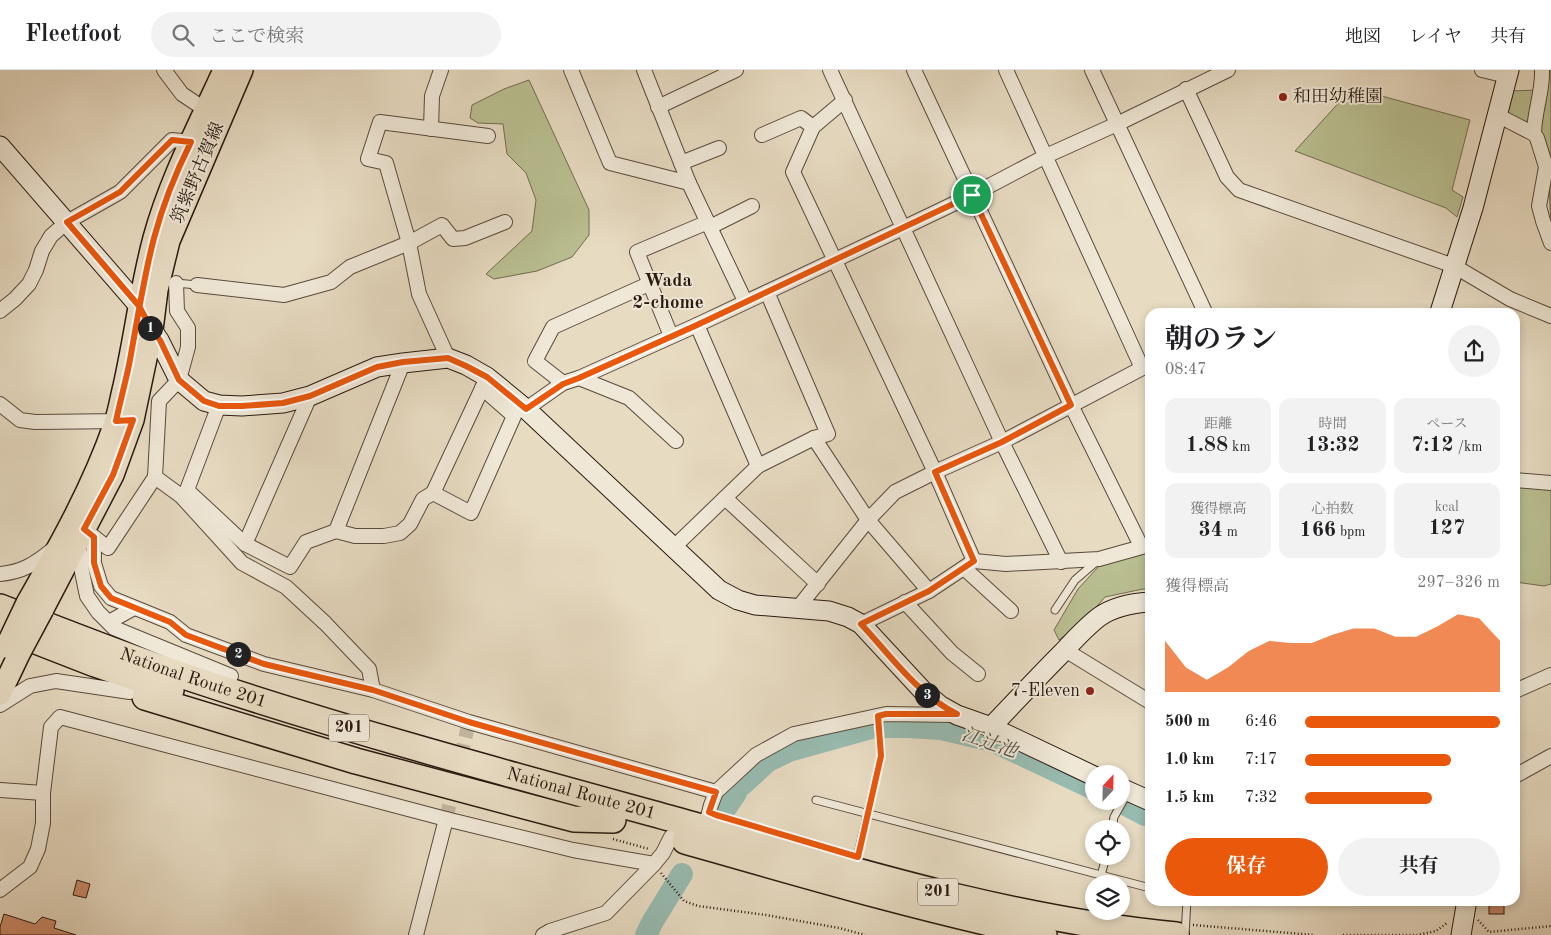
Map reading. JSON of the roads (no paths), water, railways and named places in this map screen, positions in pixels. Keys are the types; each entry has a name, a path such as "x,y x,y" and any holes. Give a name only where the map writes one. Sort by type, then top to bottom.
{"highway":[{"name":"201","path":"0,591 131,642 231,676 562,779 622,814"},
{"name":"National Route 201","path":"0,608 106,649 202,682 622,814 671,837 874,895 981,922 1044,935"},
{"name":"201","path":"5,646 97,682 356,761 574,819 622,814"},
{"name":"National Route 201","path":"5,646 95,664 197,699 479,783 622,814 705,828 854,870 998,906 1080,923 1180,930"}],"main road":[{"name":"筑紫野古賀線","path":"124,420 129,365 154,235 175,175 224,70"},
{"name":"筑紫野古賀線","path":"0,694 5,646 35,606 81,536 113,475 124,420 152,330 157,290 169,241 242,70"}],"street":[{"path":"164,70 182,94 206,110"},
{"path":"431,128 432,96 441,70"},
{"path":"571,70 610,162 689,184"},
{"path":"644,70 689,184 745,301"},
{"path":"658,107 736,70"},
{"path":"830,70 1002,442 1061,562"},
{"path":"861,624 929,591 969,564 1061,562 1099,559 1145,545 1071,405 914,70"},
{"path":"1006,70 1092,260 1145,364"},
{"path":"1092,70 1203,308"},
{"path":"526,409 563,384 697,325 834,261 972,195 1046,156 1228,70"},
{"path":"1441,308 1473,208 1508,73 1482,70"},
{"path":"1534,134 1534,120 1543,81 1542,70"},
{"path":"1186,89 1227,177 1238,190 1454,266 1510,299 1551,316"},
{"path":"845,100 813,127 793,172 935,472 969,564 1011,611"},
{"path":"1497,115 1534,134 1537,138 1546,167 1539,206 1551,243"},
{"path":"762,135 801,118 813,127"},
{"path":"448,358 419,294 409,243 386,163 368,159 380,122 488,136"},
{"path":"0,311 29,284 42,252 51,236 67,222 120,192 172,140 191,142"},
{"path":"0,146 139,306 152,330 160,340 179,380 204,401 219,406 283,403 310,396 377,367 403,362 448,358 466,366 485,382 526,409 719,590 738,600 755,605 830,611 848,617 861,624 924,692 941,706 991,727 1085,772"},
{"path":"680,163 718,148"},
{"path":"671,336 637,252 752,206"},
{"path":"198,285 284,294 331,282 350,267 409,243 442,225 453,239 465,238 505,222"},
{"path":"0,574 14,573 36,563 58,545 81,536 108,548 155,477 159,401 179,380 188,347 188,328 177,311 176,283"},
{"path":"563,384 535,361 554,327 651,283"},
{"path":"674,547 758,466 814,438 828,434 767,292"},
{"path":"697,325 758,466"},
{"path":"336,531 403,362"},
{"path":"798,609 868,520 895,492 1002,442 1145,367"},
{"path":"579,378 629,398 676,441"},
{"path":"433,493 471,513 514,416 485,382"},
{"path":"219,406 187,490 245,544 290,568 306,542 336,531 355,536 384,536 400,533 410,524 422,498 433,493 485,382"},
{"path":"245,544 310,396"},
{"path":"0,404 20,420 34,422 124,420"},
{"path":"814,438 868,520 929,591"},
{"path":"155,477 181,496 242,563 286,586 325,622 369,669 373,690"},
{"path":"1520,480 1551,483"},
{"path":"725,498 818,584"},
{"path":"81,536 94,563 101,586 111,598 170,622 186,635 264,664 373,690 469,722 716,792"},
{"path":"81,536 82,572 87,596 98,612 114,628 231,676"},
{"path":"905,602 952,652 978,674"},
{"path":"991,727 1100,616 1118,608 1145,602"},
{"path":"109,622 134,608"},
{"path":"1065,650 1145,699"},
{"path":"1520,689 1551,675"},
{"path":"0,705 30,686 56,681 130,692"},
{"path":"705,828 710,805 716,792 756,755 794,734 886,714 957,714"},
{"path":"0,890 30,867 38,849 43,823 42,793 51,727 60,717 446,819 573,850 654,864"},
{"path":"1520,773 1551,756"},
{"path":"0,790 42,793"},
{"path":"1130,792 1145,799"},
{"path":"416,935 446,819"},
{"path":"543,935 606,913 654,864 663,853 671,837"},
{"path":"1460,935 1465,906"}],"lane":[{"path":"176,283 198,285"},
{"path":"1056,610 1075,580 1099,559"},
{"path":"854,870 881,756 878,716"},
{"path":"816,800 1097,875"},
{"path":"1130,883 1145,887"},
{"path":"1184,935 1180,930 1186,906"}],"waterway":[{"name":"江辻池","path":"742,785 768,761 789,751 875,727 941,729 992,741 1085,785"},
{"name":"江辻池","path":"725,809 736,793"},
{"name":"江辻池","path":"1130,807 1145,815"},
{"name":"江辻池","path":"646,935 682,874"}],"tunnel":[{"path":"446,819 469,722"}],"place":[{"name":"和田幼稚園","path":"1283,97"},
{"name":"7-Eleven","path":"1090,691"}],"district":[{"name":"Wada 2-chome","path":"668,292"}]}
